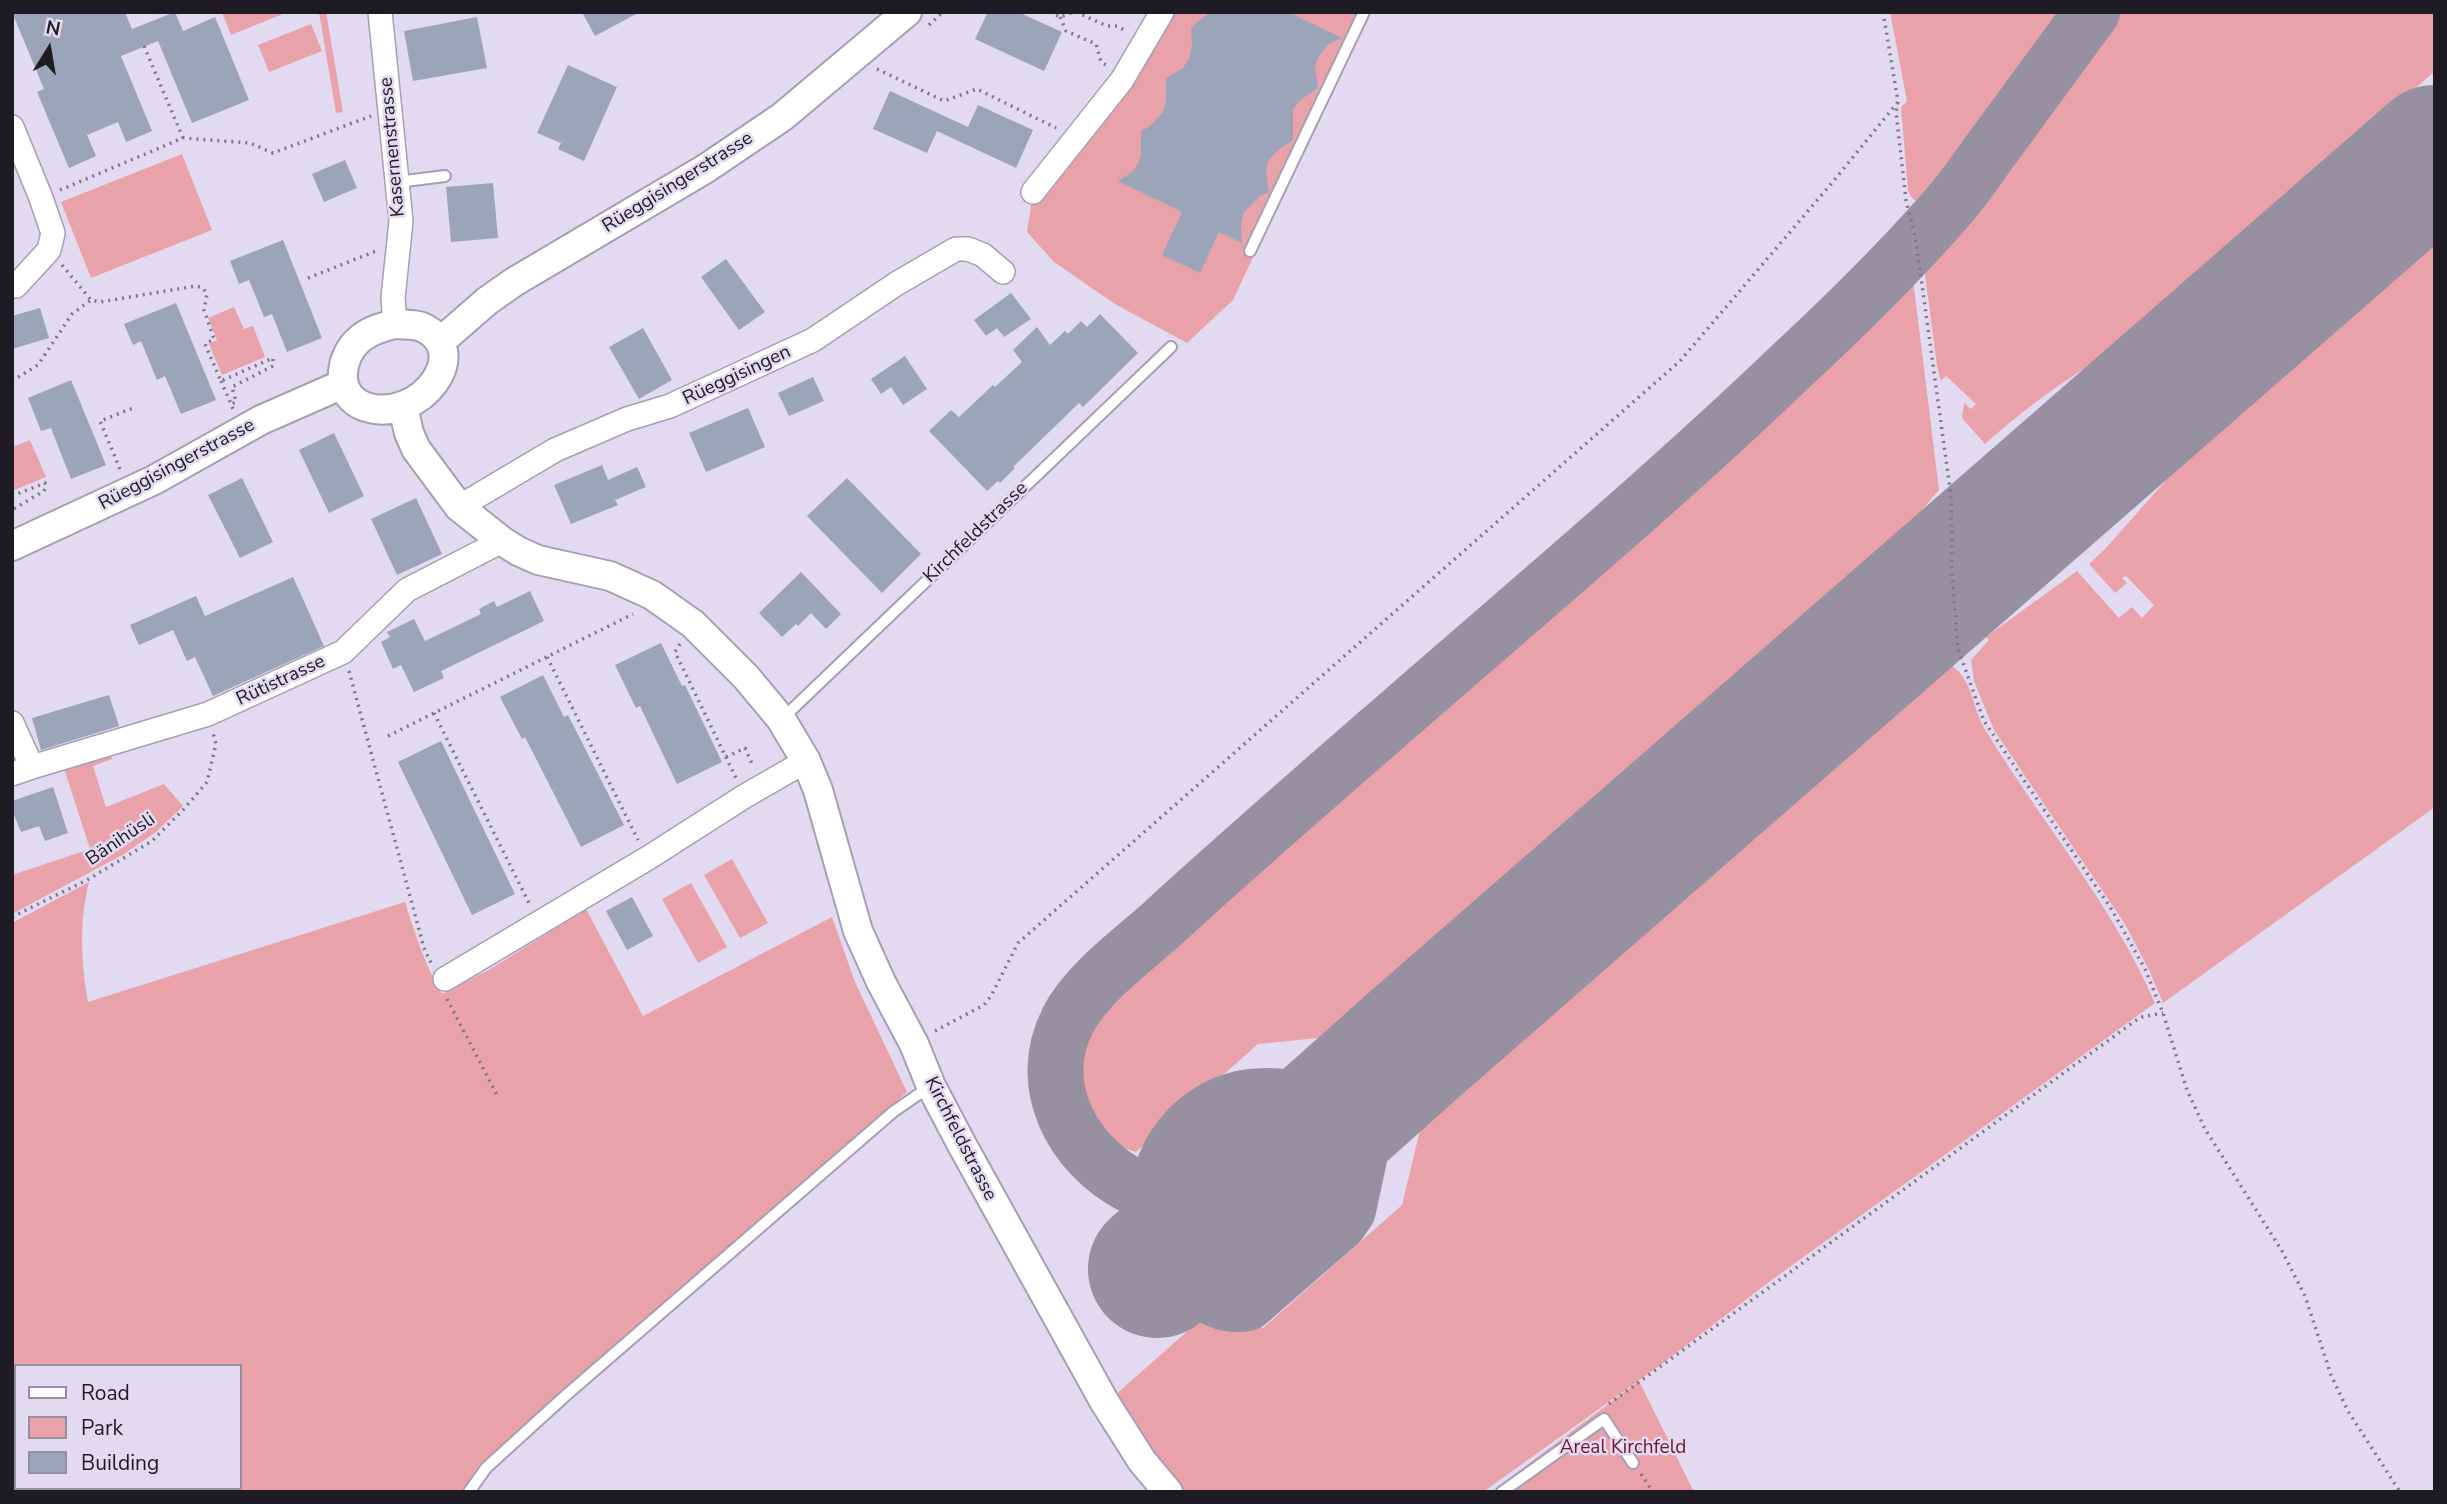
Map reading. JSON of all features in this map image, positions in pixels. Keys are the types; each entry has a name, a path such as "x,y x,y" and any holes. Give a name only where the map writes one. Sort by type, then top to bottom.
{"street":[{"name":"Rüeggisingerstrasse","path":"440,342 487,301 514,282 705,169 782,117 907,12"},
{"path":"1033,192 1122,80 1162,12"},
{"name":"Kasernenstrasse","path":"383,13 401,221 393,298 395,324"},
{"path":"12,127 53,233 48,250 16,286"},
{"name":"Rüeggisingen","path":"459,507 555,450 627,419 670,406 813,340 896,284 956,249 968,249 983,255 1003,272"},
{"path":"395,324 420,326 440,342 442,362 433,386 422,397 403,407 386,410 368,408 350,397 343,384 345,359 351,349 360,339 376,329 395,324"},
{"name":"Rüeggisingerstrasse","path":"12,546 154,480 261,420 343,384"},
{"name":"Kirchfeldstrasse","path":"403,407 416,449 459,507 502,541 538,560 610,576 652,595 693,625 746,677 781,719 806,761 818,790 858,931 914,1044 931,1086 1104,1401 1142,1461 1168,1492"},
{"name":"Rütistrasse","path":"12,723 22,770 208,714 343,652 407,590 502,541"},
{"path":"441,981 806,761"}],"lane":[{"path":"1251,251 1364,12"},
{"path":"397,182 445,176"},
{"name":"Kirchfeldstrasse","path":"781,719 1171,348"},
{"path":"469,1492 486,1468 564,1397 893,1112 931,1086"},
{"path":"1502,1492 1604,1419 1633,1463"}],"path":[{"path":"155,12 158,18"},
{"path":"1050,12 1060,17 1066,31 1096,44 1101,62 1116,71"},
{"path":"1060,17 1075,12 1128,32"},
{"path":"1883,12 1898,101 1896,112 1906,200 1916,241 1951,496 1952,574 1958,649 1984,721 2112,910 2145,969 2163,1013 2187,1090 2205,1129 2283,1251 2305,1296 2331,1376 2348,1411 2400,1492"},
{"path":"145,46 183,138"},
{"path":"877,69 944,101 977,89 1056,128"},
{"path":"914,1044 984,1005 1018,943 1680,361 1787,237 1898,101"},
{"path":"41,198 183,138 250,143 273,153 368,116 378,115"},
{"path":"308,278 385,247"},
{"path":"48,250 90,300"},
{"path":"12,381 38,365 72,314 90,300 112,302 196,286 203,288 207,294 204,310 214,339 205,344 234,411"},
{"path":"221,381 273,358 273,366 232,387 236,402 232,404"},
{"path":"121,471 111,453 100,421 136,407"},
{"path":"12,496 45,483 44,491 12,510"},
{"path":"388,736 639,611 652,595"},
{"path":"693,625 674,652 741,787"},
{"path":"343,652 424,948 498,1097"},
{"path":"547,657 642,848"},
{"path":"434,713 535,915"},
{"name":"Bänihüsli","path":"12,917 87,880 152,841 184,809 207,782 216,744 208,714"},
{"path":"726,757 745,748 758,775"},
{"path":"1605,1407 2135,1021 2163,1013"},
{"path":"1633,1463 1653,1492"},
{"path":"12,1489 17,1492"}],"green space":[{"path":"222,12 288,12 231,35"},
{"path":"319,12 326,12 343,112 336,113"},
{"path":"1162,12 1368,12 1233,300 1187,343 1115,304 1054,262 1027,232 1033,192"},
{"path":"1890,12 2075,12 2004,109 1926,208 1912,198 1908,190 1901,107 1907,101"},
{"path":"2111,12 2435,12 2435,71 2122,346 2051,391 1985,444 1962,418 1964,403 1971,409 1976,404 1946,376 1941,381 1923,259 1965,211"},
{"path":"311,24 322,51 269,72 258,45"},
{"path":"182,154 212,230 91,278 61,202"},
{"path":"2435,231 2435,807 2163,1003 2125,924 1994,730 1974,681 1971,660 1989,640 1986,637 2077,571 2119,618 2132,607 2142,618 2154,605 2126,576 2122,578 2127,583 2115,593 2089,564 2201,441"},
{"path":"1912,271 1939,490 1889,551 1338,1036 1258,1044 1136,1152 1106,1135 1085,1109 1074,1076 1076,1042 1094,1008 1824,364"},
{"path":"234,307 244,329 253,326 265,357 222,375 209,344 217,340 208,318"},
{"path":"30,440 46,477 12,491 12,447"},
{"path":"1948,663 1963,677 1986,731 2097,898 2138,967 2155,1003 1483,1492 1182,1492 1151,1453 1114,1396 1200,1320 1263,1328 1402,1205 1421,1126"},
{"path":"109,750 112,759 93,766 106,807 164,784 183,806 156,832 124,854 12,914 12,875 90,849 63,765"},
{"path":"732,859 768,923 740,938 704,875"},
{"path":"89,882 82,942 88,1002 405,902 425,961 442,994 492,968 586,909 643,1016 832,917 855,982 907,1092 589,1371 486,1464 463,1492 174,1492 172,1490 242,1490 242,1364 14,1364 14,1486 12,923"},
{"path":"691,883 727,947 698,963 662,899"},
{"name":"Areal Kirchfeld","path":"1639,1381 1694,1492 1491,1492"}],"building":[{"path":"12,12 125,12 132,29 175,12 183,31 215,17 249,100 192,123 158,41 121,56 152,131 126,142 118,122 87,135 96,156 69,168 37,92 44,89"},
{"path":"582,12 640,12 595,36"},
{"path":"988,12 1018,12 1062,32 1044,71 975,39"},
{"path":"1210,12 1288,12 1342,38 1329,44 1318,57 1315,67 1318,88 1299,101 1293,109 1293,140 1268,161 1266,171 1269,192 1260,196 1244,212 1241,224 1242,243 1219,232 1200,273 1162,255 1182,212 1118,181 1132,172 1138,164 1141,155 1141,131 1149,127 1163,112 1166,102 1166,78 1183,68 1189,59 1192,45 1191,27"},
{"path":"477,17 487,68 413,81 404,31"},
{"path":"568,65 617,87 584,161 558,149 561,143 537,133"},
{"path":"890,91 968,127 978,105 1033,130 1016,168 937,131 927,153 873,129"},
{"path":"345,160 357,188 324,202 312,174"},
{"path":"493,183 498,238 451,242 446,187"},
{"path":"283,240 322,338 287,352 272,314 264,317 249,280 239,284 230,261"},
{"path":"726,259 765,312 739,330 701,277"},
{"path":"1011,293 1031,319 1004,337 997,328 986,336 974,320"},
{"path":"176,303 216,400 181,414 165,376 157,380 141,341 133,345 124,324"},
{"path":"40,308 49,338 12,349 12,316"},
{"path":"1100,314 1138,353 1083,407 1079,403 1000,483 998,481 987,491 929,431 951,410 959,417 1022,362 1013,350 1037,327 1050,345 1065,331 1068,334 1081,321 1087,327"},
{"path":"643,328 672,380 639,399 609,347"},
{"path":"905,356 927,389 903,405 891,387 881,394 871,379"},
{"path":"813,377 824,401 789,416 778,393"},
{"path":"71,380 106,465 71,479 51,428 41,431 28,398"},
{"path":"748,408 765,447 706,472 689,433"},
{"path":"334,433 364,496 329,513 299,450"},
{"path":"602,465 608,480 637,467 646,487 615,500 618,505 571,524 554,485"},
{"path":"242,478 273,542 240,558 208,495"},
{"path":"847,478 921,554 882,593 807,516"},
{"path":"416,498 442,554 397,575 371,519"},
{"path":"801,572 841,614 826,629 811,613 782,637 759,613"},
{"path":"293,577 324,646 213,696 195,657 187,661 173,630 139,645 130,625 196,596 205,616"},
{"path":"530,591 544,621 441,671 444,678 414,692 401,665 393,669 381,642 390,637 387,632 414,619 425,641 481,614 479,609 494,601 497,607"},
{"path":"661,643 682,686 685,685 722,762 677,784 640,706 636,708 615,665"},
{"path":"543,675 564,717 568,715 624,825 581,847 525,737 522,739 500,697"},
{"path":"109,695 119,726 41,750 32,718"},
{"path":"441,741 515,894 472,915 398,762"},
{"path":"53,787 68,833 45,841 39,826 21,832 12,810 12,801"},
{"path":"632,897 653,936 627,950 606,911"}],"taxiway":[{"path":"1277,1167 1224,1190 1188,1198 1151,1194 1110,1172 1092,1156 1076,1136 1065,1115 1058,1092 1056,1068 1059,1044 1076,1007 1110,969 1652,494 1850,310 1954,200 2092,12"},
{"path":"1357,1095 1332,1103 1278,1097 1245,1098 1223,1104 1203,1116 1184,1134 1170,1154 1161,1177 1158,1200 1160,1224 1167,1247 1180,1268 1198,1287 1221,1301 1247,1303 1339,1223 1348,1210 1373,1093 1385,1070"}],"runway":[{"path":"1157,1269 2435,154"}]}
